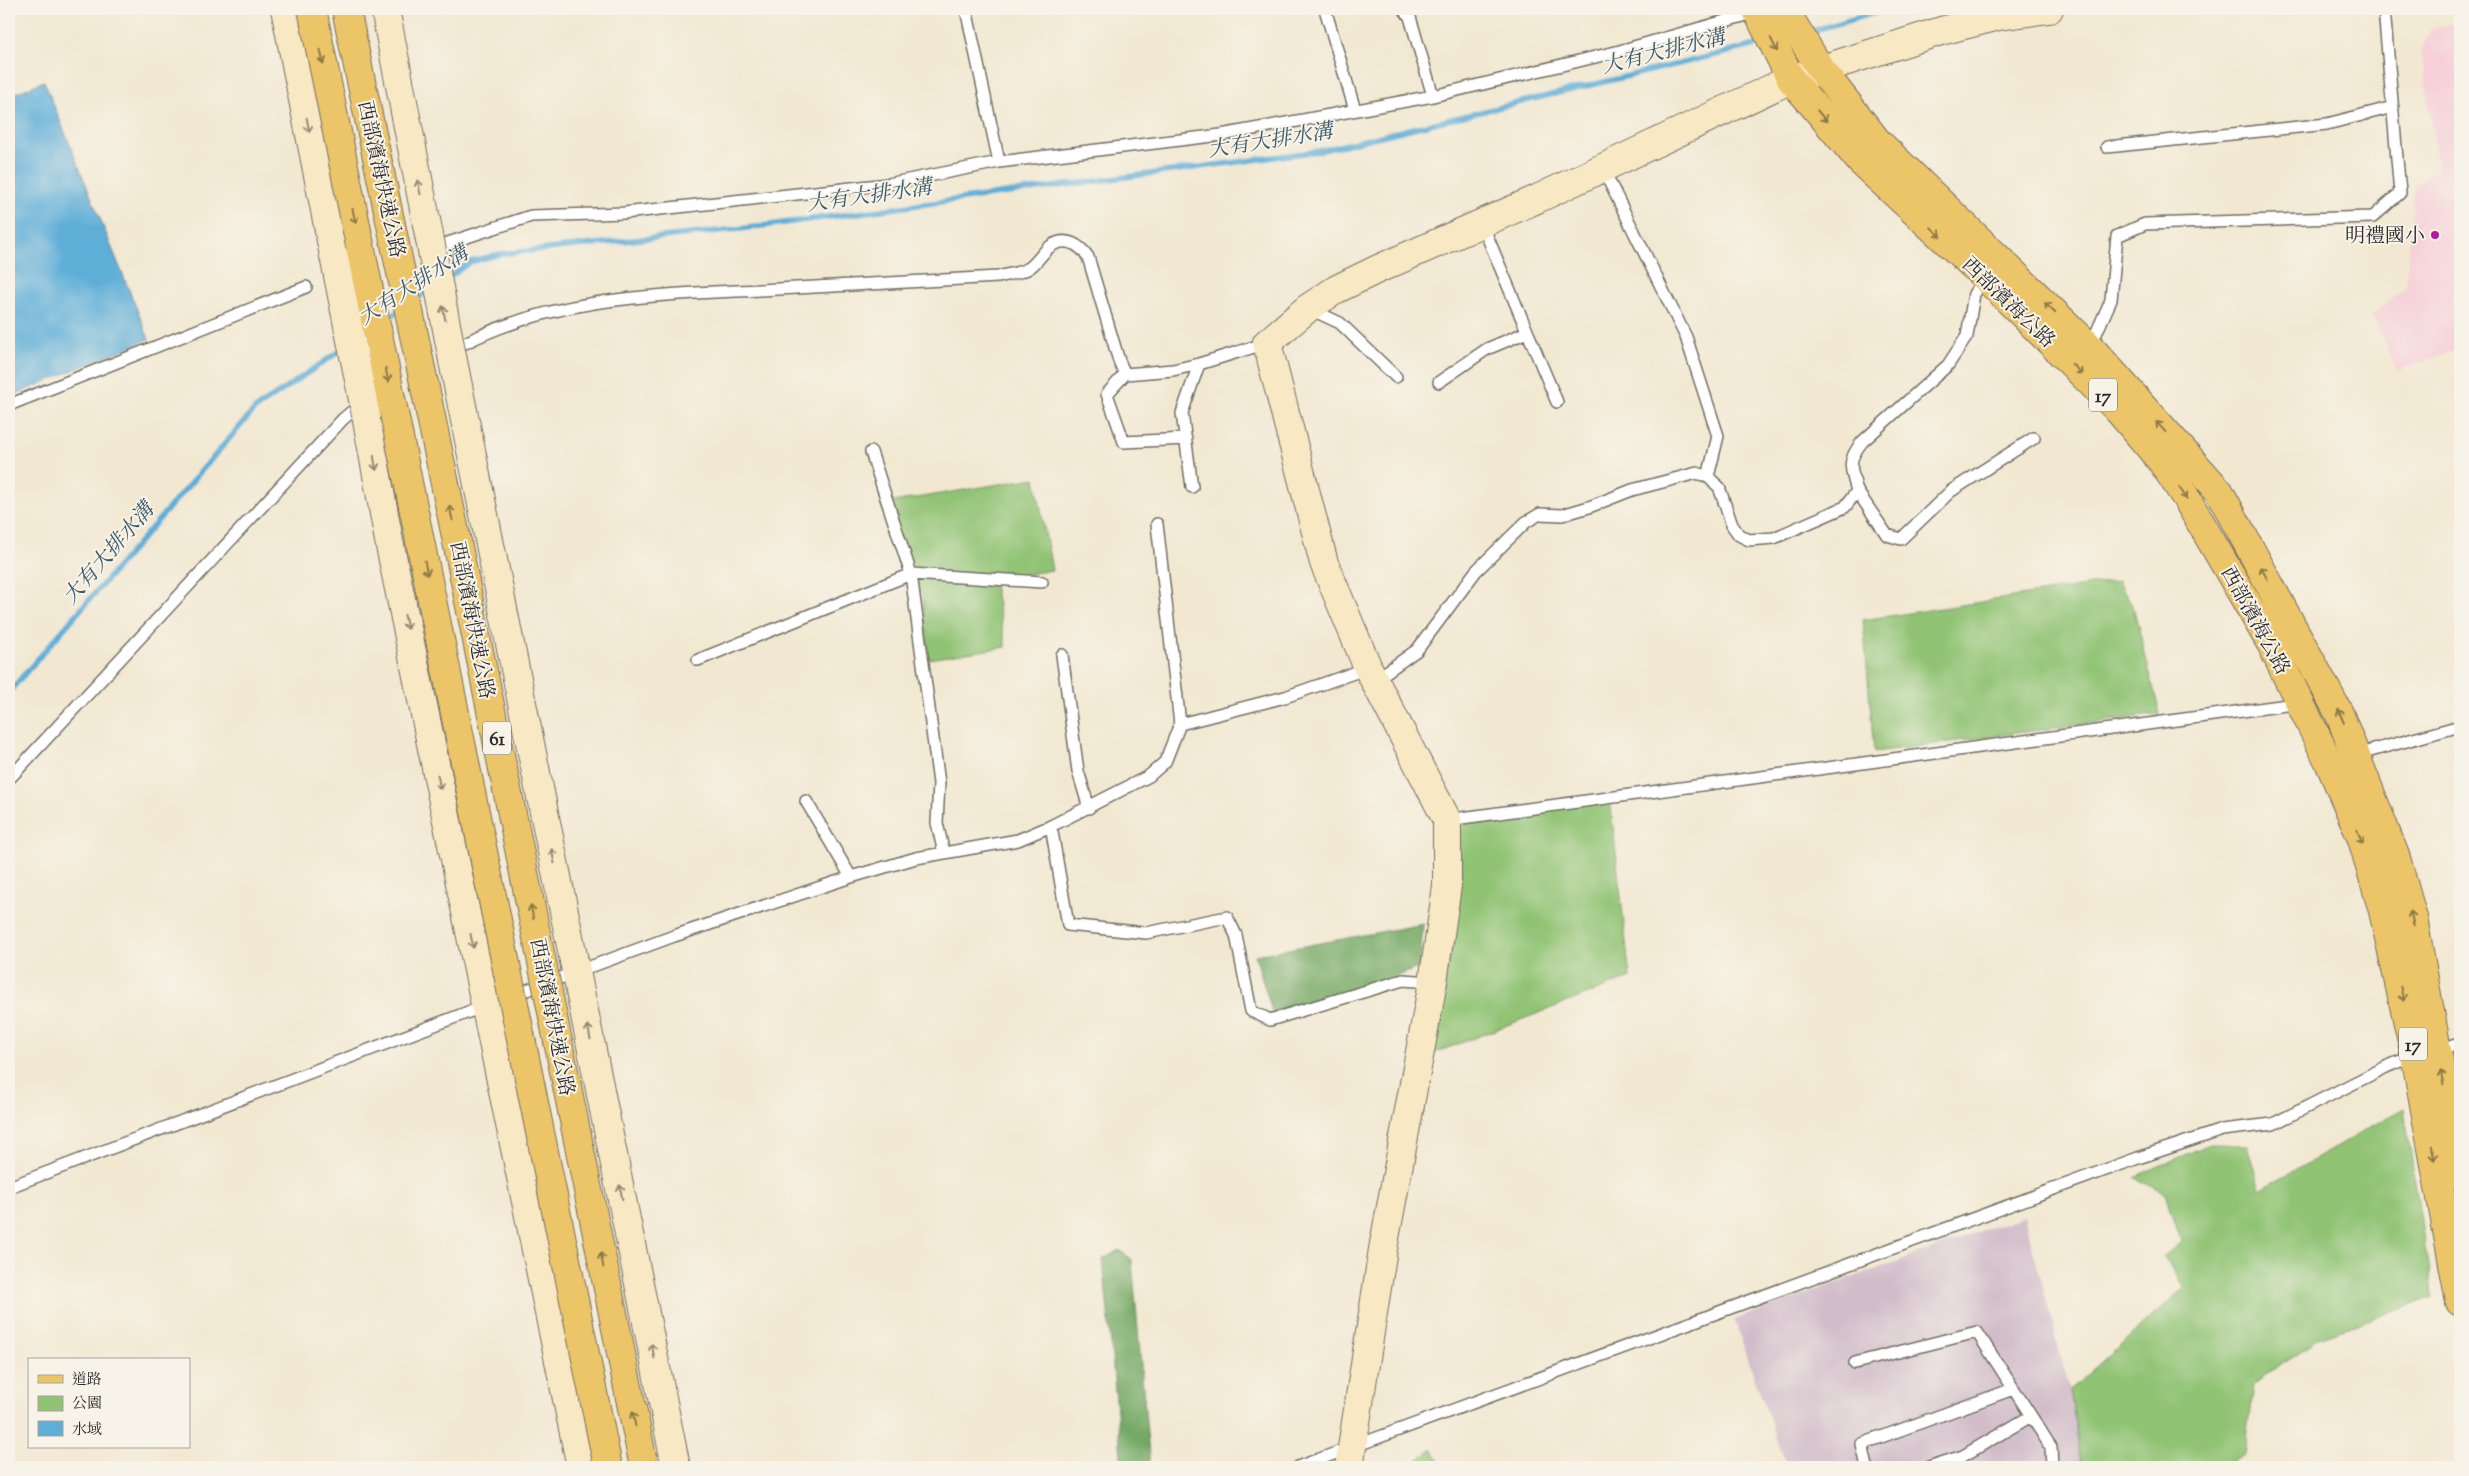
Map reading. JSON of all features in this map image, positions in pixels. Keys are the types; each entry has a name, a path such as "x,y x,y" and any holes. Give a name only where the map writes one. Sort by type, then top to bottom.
{"main road":[{"path":"285,9 334,256 361,412 494,1002 581,1467"},
{"name":"西部濱海快速公路","path":"312,9 608,1467"},
{"name":"西部濱海快速公路","path":"346,9 456,537 644,1467"},
{"path":"385,9 437,239 577,974 676,1467"},
{"name":"17","path":"1784,9 1820,68"},
{"path":"1350,1457 1383,1249 1433,982 1447,886 1447,820 1371,674 1324,563 1267,343 1308,308 1378,268 1482,224 1603,169 1791,79 1820,68 1941,31 1999,16 2050,9"},
{"name":"17","path":"1761,10 1791,79"},
{"name":"西部濱海公路","path":"1820,68 1877,141 2090,346 2219,491 2340,713 2346,768 2362,839 2383,911 2438,1049 2460,1177"},
{"name":"西部濱海公路","path":"1791,79 1861,162 1985,277 2118,410 2162,462 2188,501 2271,644 2301,703 2346,768"},
{"name":"西部濱海公路","path":"2438,1049 2460,1302"}],"lane":[{"path":"966,9 1000,162"},
{"path":"1325,9 1355,110"},
{"path":"1404,9 1410,17 1433,96"},
{"path":"2090,346 2111,300 2117,236 2145,224 2373,217 2400,192 2384,9"},
{"path":"437,239 531,216 624,213 868,186 1000,162 1221,135 1433,96 1616,52 1761,10"},
{"path":"2107,147 2327,124 2393,107"},
{"path":"1603,169 1686,337 1718,436 1708,477"},
{"path":"1482,224 1557,402"},
{"path":"459,352 497,327 565,307 636,296 998,277 1027,269 1051,246 1063,242 1072,242 1081,247 1088,257 1119,361 1125,374"},
{"path":"1985,277 1974,294 1967,336 1948,365 1862,442 1852,454 1850,464 1857,491 1887,535 1901,539 1951,490 2034,438"},
{"path":"9,405 306,287"},
{"path":"1308,308 1340,323 1396,377"},
{"path":"1439,382 1487,349 1527,332"},
{"path":"1186,440 1124,442 1107,394 1125,374 1173,370 1267,343"},
{"path":"1192,487 1182,413 1199,364"},
{"path":"9,779 361,412"},
{"path":"871,452 912,574 939,783 936,823 944,853"},
{"path":"1180,724 1371,674 1417,650 1476,571 1526,522 1540,514 1562,515 1589,507 1632,490 1698,473 1708,477 1719,487 1732,525 1739,535 1749,540 1774,538 1845,507 1857,491"},
{"path":"9,1187 494,1002 577,974 674,936 852,877 916,858 1018,840 1089,808 1149,776 1165,762 1174,744 1180,724 1157,524"},
{"path":"698,660 912,574 1042,582"},
{"path":"1062,655 1078,771 1089,808"},
{"path":"1447,820 2301,703"},
{"path":"2346,768 2460,726"},
{"path":"806,801 852,877"},
{"path":"1052,826 1068,925 1146,934 1227,917 1236,935 1251,1011 1270,1020 1403,980 1433,982"},
{"path":"1298,1467 1350,1457 2138,1158 2222,1130 2273,1124 2386,1067 2438,1049"},
{"path":"1855,1363 1977,1332 2051,1447 2052,1467"},
{"path":"1867,1467 1862,1444 2013,1389"},
{"path":"1929,1467 1964,1456 2031,1416"}],"shaded area":[{"name":"明禮國小","path":"2460,21 2460,349 2397,371 2372,315 2406,286 2415,185 2438,169 2421,50 2430,30"},
{"path":"2024,1216 2070,1390 2082,1467 1787,1467 1734,1320"}],"green space":[{"path":"1035,478 1052,570 993,580 1006,647 929,659 922,594 903,565 881,504"},
{"path":"2118,581 2133,606 2160,714 1874,752 1863,620"},
{"path":"1610,799 1630,978 1432,1054 1461,871 1459,846 1453,826"},
{"path":"1423,924 1420,967 1303,1014 1273,1015 1255,955"},
{"path":"2404,1109 2433,1299 2428,1298 2319,1338 2253,1385 2244,1454 2223,1467 2082,1467 2070,1390 2185,1287 2163,1257 2181,1242 2166,1194 2134,1177 2210,1144 2247,1145 2260,1190"},
{"path":"1120,1250 1132,1260 1150,1467 1122,1467 1103,1259"},
{"path":"1432,1448 1442,1467 1410,1467"}],"water":[{"path":"44,81 149,339 9,397 9,96"}],"waterway":[{"name":"大有大排水溝","path":"1808,32 1889,9"},
{"name":"大有大排水溝","path":"445,280 470,262 500,254 747,228 1319,151 1765,43"},
{"name":"大有大排水溝","path":"414,301 431,289"},
{"name":"大有大排水溝","path":"383,322 400,310"},
{"name":"大有大排水溝","path":"9,692 255,409 344,348"}],"place":[{"name":"明禮國小","path":"2435,235"}]}
